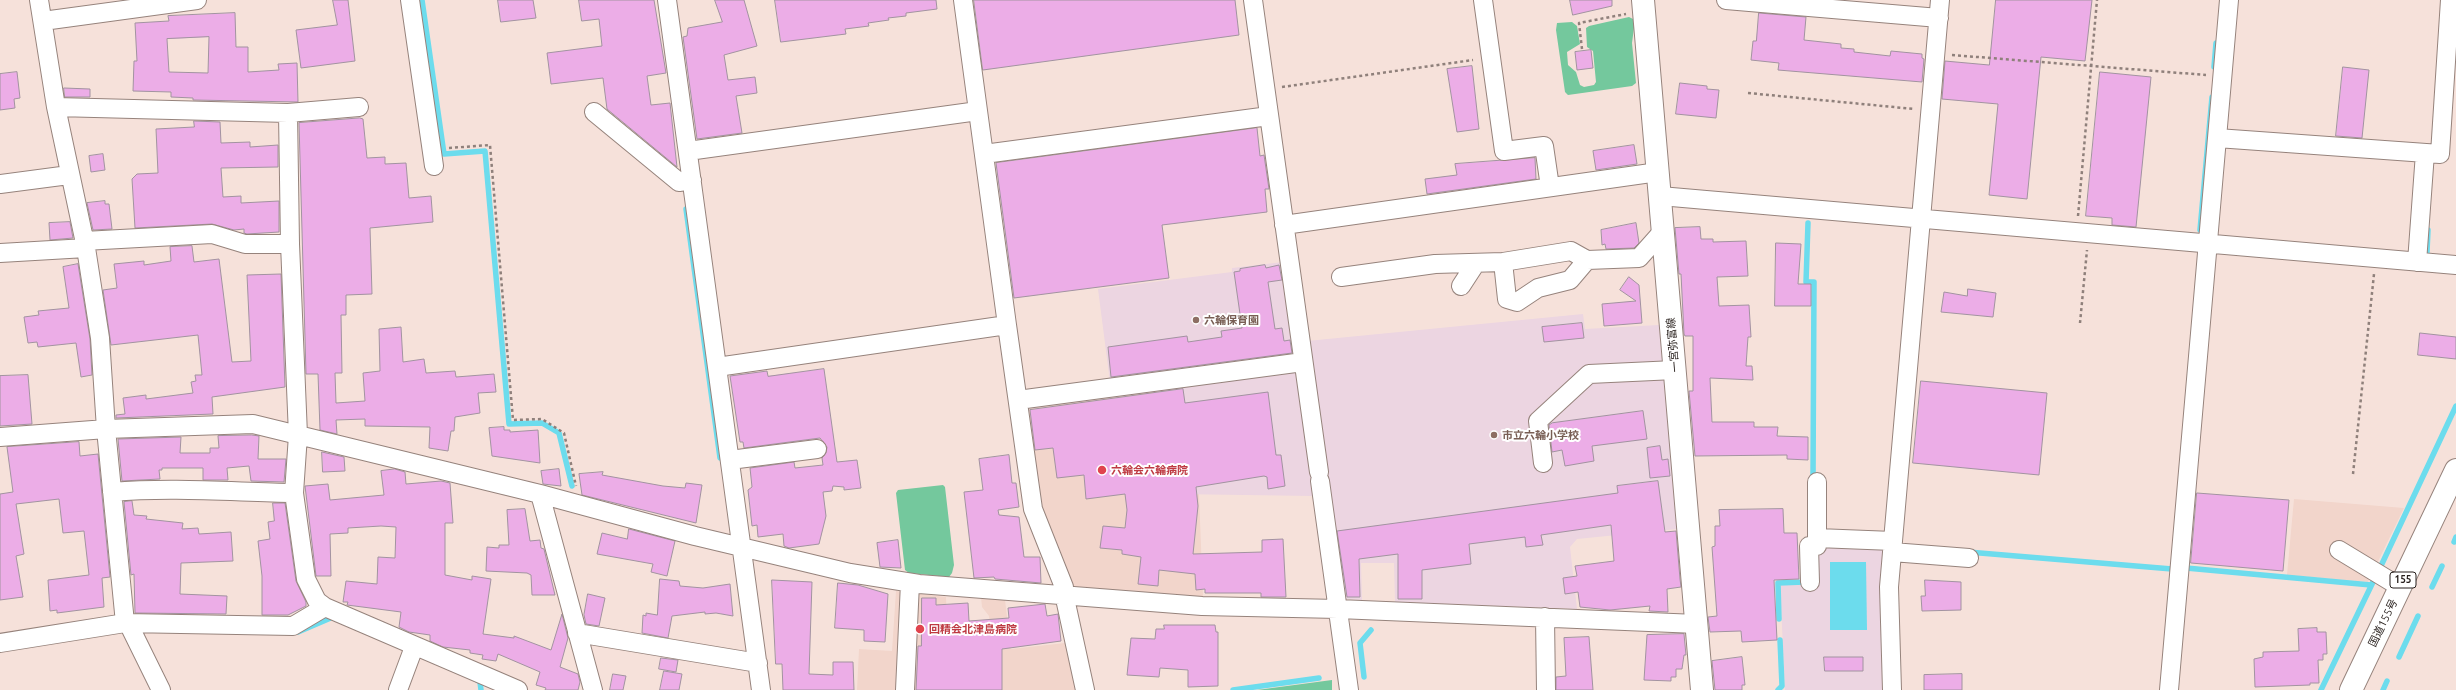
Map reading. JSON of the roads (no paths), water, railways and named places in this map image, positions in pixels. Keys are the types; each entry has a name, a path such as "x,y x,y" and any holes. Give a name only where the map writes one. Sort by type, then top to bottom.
{"main road":[{"name":"一宮弥富線","path":"1644,5 1702,690"},
{"name":"国道155号","path":"2351,690 2456,470"}],"street":[{"path":"39,0 56,107 69,175 85,244 100,338 106,429 127,623 162,690"},
{"path":"43,21 197,0"},
{"path":"410,0 434,166"},
{"path":"667,0 761,690"},
{"path":"962,0 1033,509 1064,587 1064,594 1085,690"},
{"path":"1253,0 1349,690"},
{"path":"1483,0 1504,151 1544,146 1550,187"},
{"path":"1726,0 1939,9 1889,587 1892,690"},
{"path":"2169,690 2229,0"},
{"path":"2217,138 2440,154 2450,0"},
{"path":"56,107 288,113 359,107"},
{"path":"688,151 978,111"},
{"path":"594,112 679,182 692,180"},
{"path":"288,113 290,244 298,435 294,493 306,579 317,601 325,607 414,647 518,690"},
{"path":"984,154 1269,116"},
{"path":"2417,262 2425,153"},
{"path":"1284,225 1658,172"},
{"path":"0,184 69,175"},
{"path":"1660,196 2456,265"},
{"path":"1341,277 1435,264 1503,262 1571,251 1587,260 1639,258 1663,231"},
{"path":"0,253 85,244 212,234 245,244 290,244"},
{"path":"1503,262 1507,299 1517,302 1538,288 1570,280 1587,260"},
{"path":"1460,286 1476,263"},
{"path":"718,366 1007,325"},
{"path":"1018,400 1303,362"},
{"path":"1543,463 1538,421 1589,374 1675,370"},
{"path":"0,437 106,429 253,424 580,504 696,536 850,573 910,583 1202,606 1338,609 1697,624"},
{"path":"730,460 817,449"},
{"path":"1810,582 1809,546 1817,546 1817,482"},
{"path":"112,492 158,488 199,492 294,493"},
{"path":"540,494 593,690"},
{"path":"1817,538 1969,558"},
{"path":"2339,550 2400,587"},
{"path":"905,690 910,583"},
{"path":"0,643 127,623 293,626 325,607"},
{"path":"1545,618 1546,690"},
{"path":"577,633 758,663"},
{"path":"398,690 414,647"}],"water":[{"path":"1830,562 1866,562 1867,630 1830,630"}],"waterway":[{"path":"422,0 444,154 485,151 509,424 542,423 559,433 572,486"},
{"path":"2214,67 2216,43"},
{"path":"2200,230 2212,97"},
{"path":"686,209 720,458"},
{"path":"1808,223 1806,282 1814,282 1813,481"},
{"path":"2427,252 2428,230"},
{"path":"2380,568 2456,406"},
{"path":"2454,542 2456,537"},
{"path":"1968,552 2172,569"},
{"path":"2432,587 2442,566"},
{"path":"2186,568 2371,585"},
{"path":"1779,619 1778,583 1804,582 1804,578"},
{"path":"2321,690 2373,582"},
{"path":"2399,657 2418,616"},
{"path":"298,632 333,617 336,619"},
{"path":"1364,677 1360,643 1371,630"},
{"path":"1778,690 1782,686 1780,640"},
{"path":"1233,690 1319,678"},
{"path":"475,679 480,682 481,690"},
{"path":"2383,690 2387,681"}],"place":[{"name":"六輪保育園","path":"1196,320"},
{"name":"市立六輪小学校","path":"1494,435"},
{"name":"六輪会六輪病院","path":"1102,470"},
{"name":"回精会北津島病院","path":"920,629"}]}
